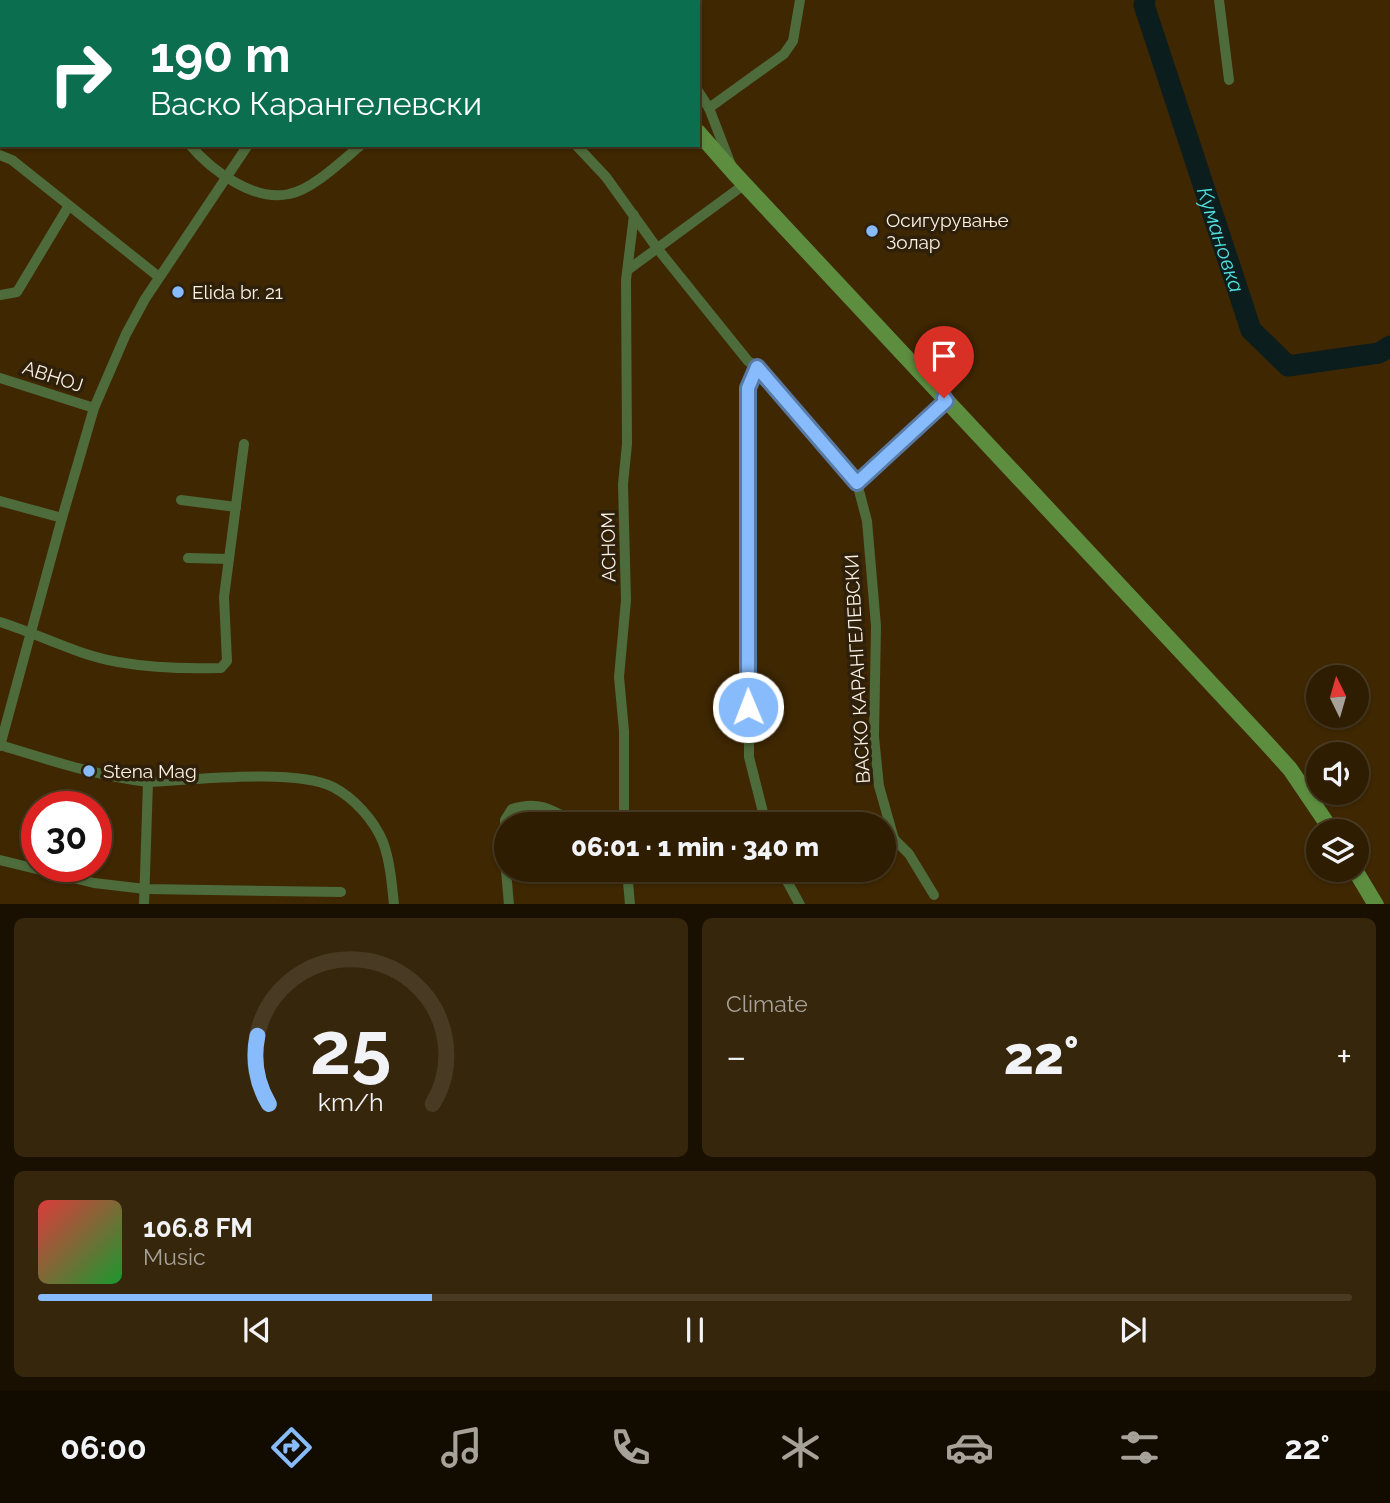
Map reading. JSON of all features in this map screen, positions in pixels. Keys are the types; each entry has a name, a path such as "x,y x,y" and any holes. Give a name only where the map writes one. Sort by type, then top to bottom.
{"main road":[{"path":"700,134 1290,769 1324,819"},
{"path":"1362,882 1375,904"}],"street":[{"path":"709,108 737,91 784,54 793,41 800,0"},
{"path":"1219,0 1229,80"},
{"path":"629,269 739,179 700,93"},
{"path":"192,147 227,179 265,194 289,194 308,185 358,147"},
{"path":"247,147 159,277 126,334 94,408 0,745 78,769 148,782 274,777 307,779 332,787 353,801 369,818 383,841 392,880 394,904"},
{"name":"ВАСКО КАРАНГЕЛЕВСКИ","path":"578,147 606,177 657,248 748,361 757,367 857,483 867,521 876,626 874,737 884,812"},
{"path":"0,155 12,160 159,277"},
{"path":"0,295 17,292 68,207"},
{"name":"АСНОМ","path":"624,812 624,731 620,677 626,600 623,484 627,444 626,280 634,215"},
{"path":"757,367 748,388 747,682 749,757 763,812"},
{"name":"АВНОЈ","path":"0,378 94,408"},
{"path":"857,483 946,401"},
{"path":"0,622 71,649 117,662 196,669 221,668 227,661 224,597 244,444"},
{"path":"181,500 236,507"},
{"path":"0,501 62,518"},
{"path":"188,558 229,559"},
{"path":"144,904 148,782"},
{"path":"510,812 526,804 538,804 554,812"},
{"path":"896,846 909,854 934,895"},
{"path":"0,860 94,883 145,889 341,892"},
{"path":"507,882 509,904"},
{"path":"628,882 630,904"},
{"path":"788,882 799,904"}],"waterway":[{"name":"Кумановка","path":"1145,0 1144,5 1251,330 1288,366 1379,353 1390,346"}],"place":[{"name":"Осигурување Золар","path":"872,231"},
{"name":"Elida br. 21","path":"178,292"},
{"name":"Stena Mag","path":"89,771"}],"route":[{"path":"748,707 748,388 757,367 857,483 946,401 944,398"}]}
